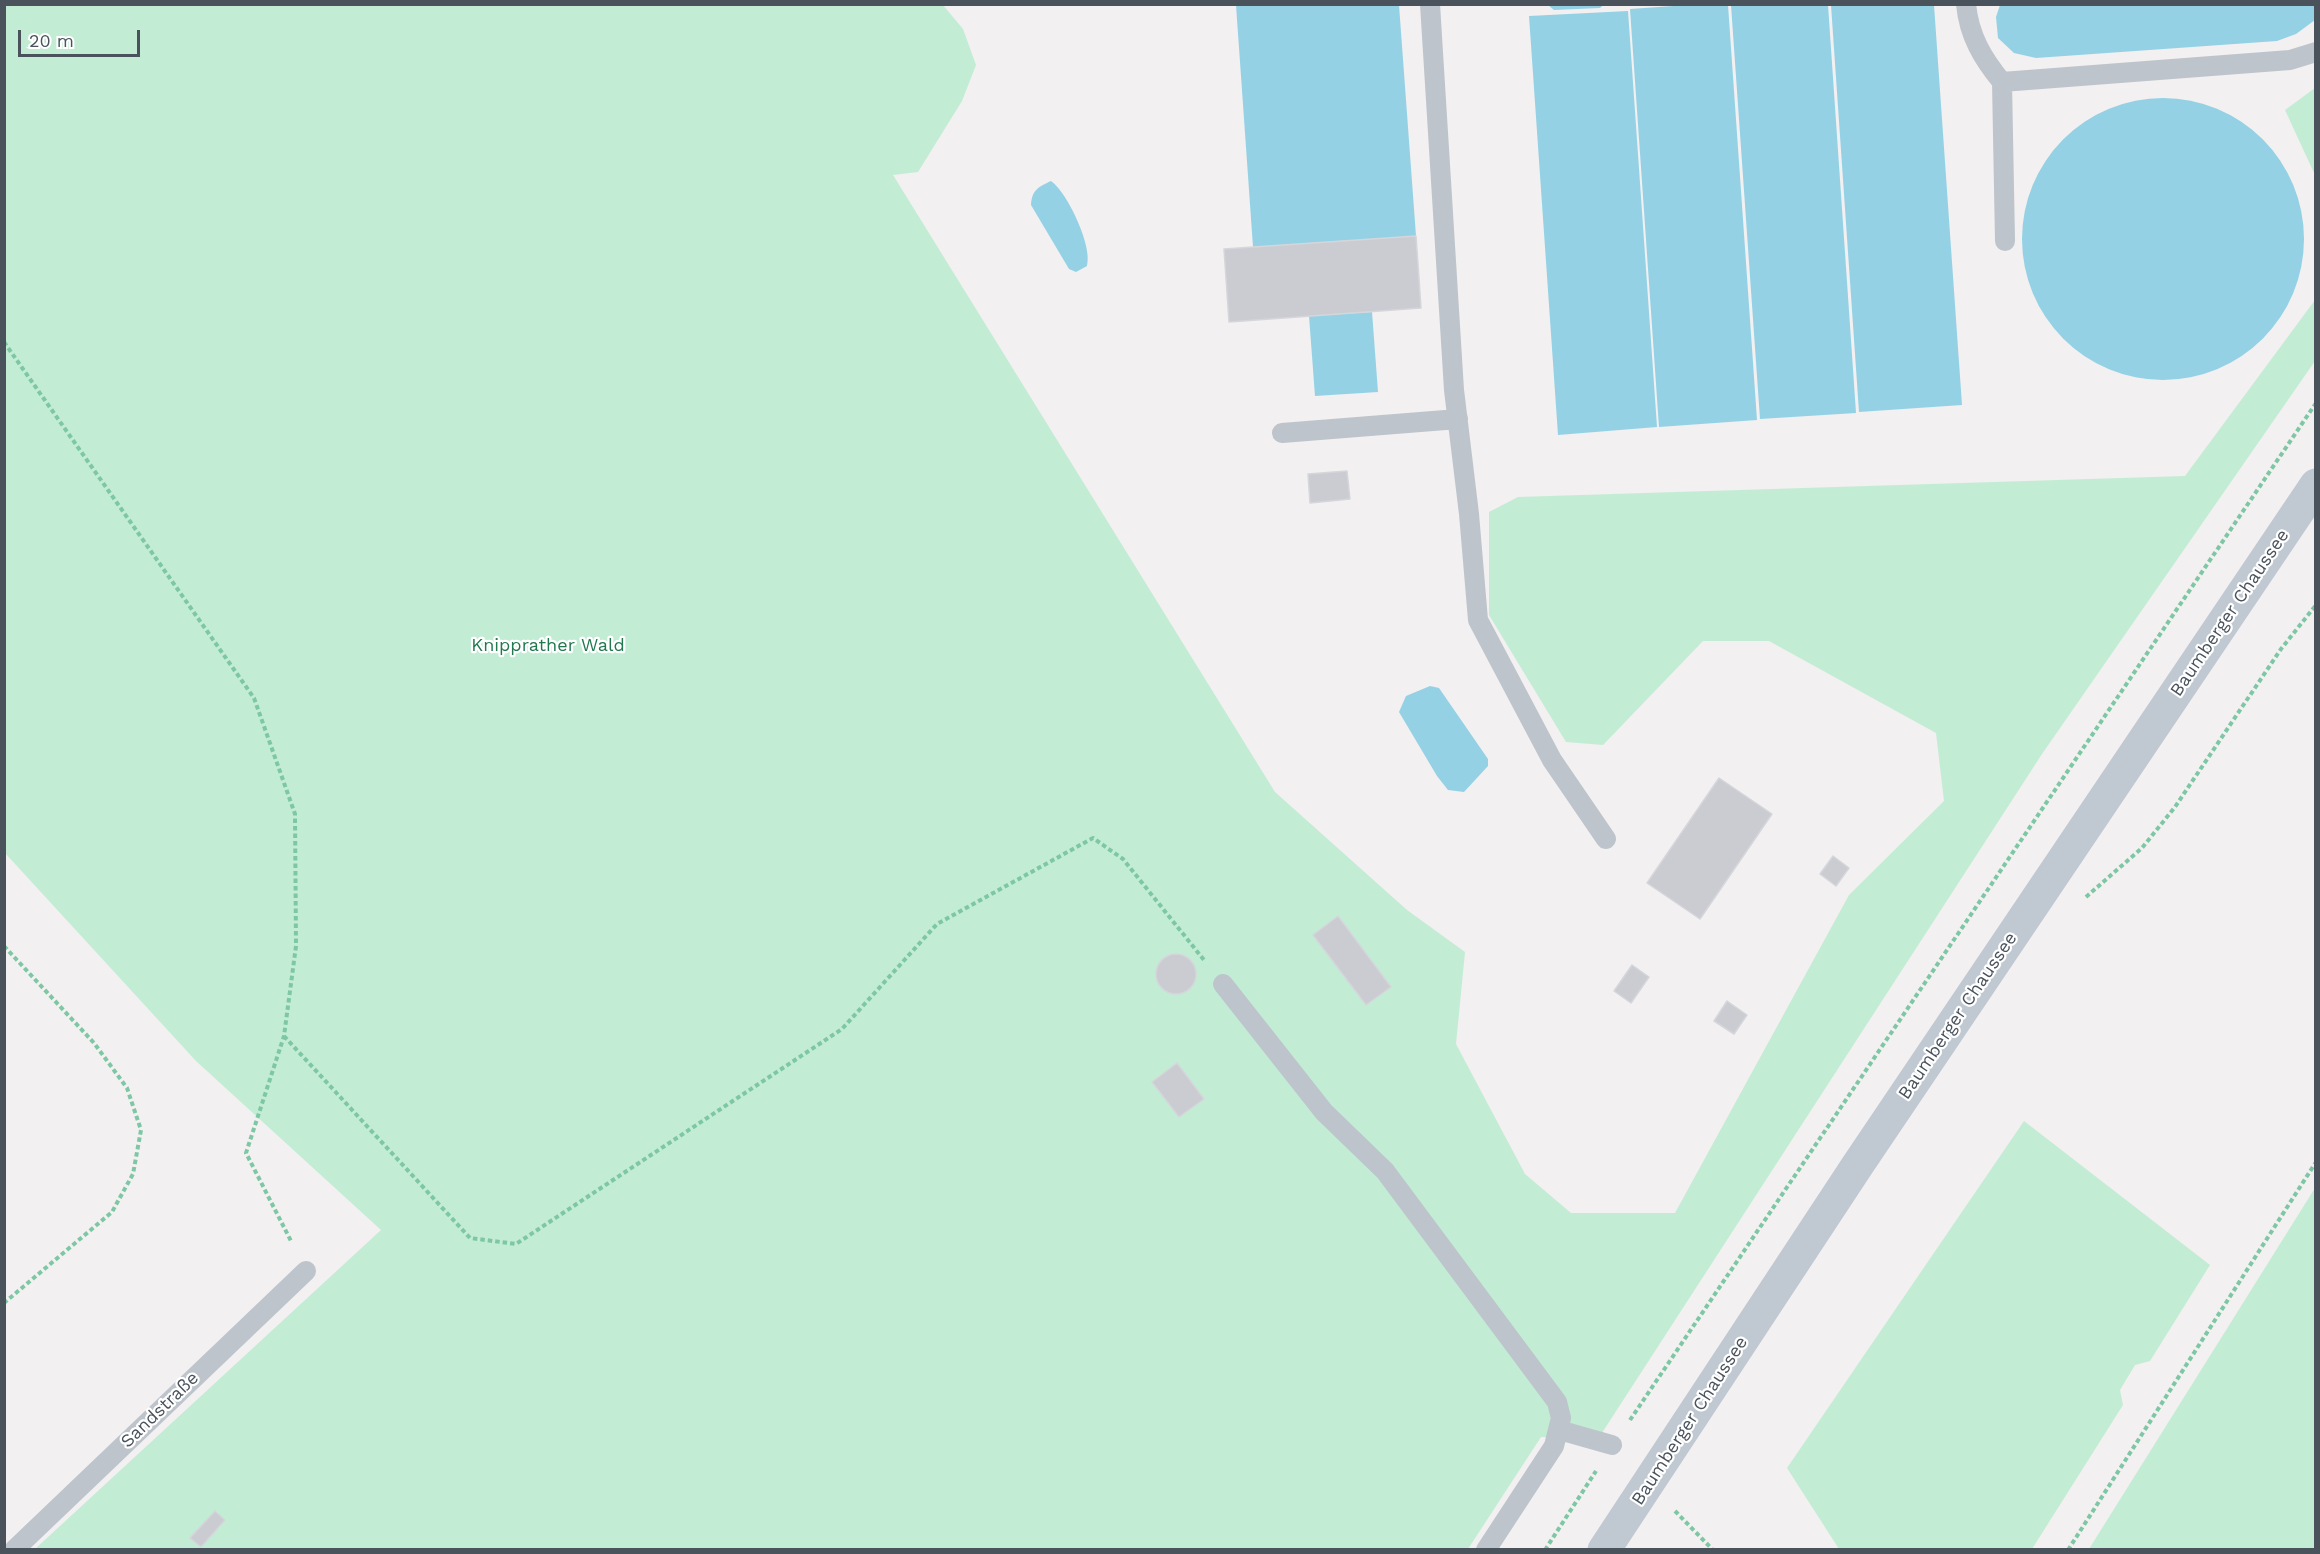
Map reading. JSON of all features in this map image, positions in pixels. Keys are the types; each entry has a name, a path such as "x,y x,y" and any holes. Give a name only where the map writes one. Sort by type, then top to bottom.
{"street":[{"name":"Baumberger Chaussee","path":"1604,1550 1864,1156 2316,485"}],"lane":[{"path":"1430,4 1458,418 1478,620 1552,760 1606,839"},
{"path":"1966,4 1968,22 1983,58 2002,82 2005,241"},
{"path":"2002,82 2290,60 2316,52"},
{"path":"1282,433 1458,418"},
{"path":"1223,984 1324,1112 1384,1172 1557,1402 1561,1418 1554,1446 1486,1550"},
{"name":"Sandstraße","path":"14,1550 306,1271"},
{"path":"1559,1430 1612,1445"}],"path":[{"path":"4,342 254,698 294,814 297,946 284,1036 246,1153 306,1271"},
{"path":"1545,1550 1612,1445 2316,403"},
{"path":"2083,900 2142,848 2168,815 2281,649 2316,605"},
{"path":"284,1036 470,1238 516,1244 842,1029 938,924 1093,838 1123,859 1223,984"},
{"path":"4,946 94,1043 127,1088 141,1130 133,1174 112,1212 4,1303"},
{"path":"2068,1550 2316,1162"},
{"path":"1649,1485 1713,1550"},
{"path":"1670,1521 1682,1502"}],"green space":[{"name":"Knipprather Wald","path":"5,5 943,5 963,29 976,65 962,101 918,172 893,175 1275,792 1407,910 1465,952 1456,1044 1525,1174 1571,1213 1675,1213 1849,895 1944,801 1936,733 1769,641 1703,641 1603,745 1566,742 1489,615 1489,512 1518,497 2185,476 2315,300 2315,361 2042,754 1598,1439 1541,1437 1468,1549 35,1549 381,1230 196,1061 5,853"},
{"path":"2315,88 2315,175 2285,110"},
{"path":"2024,1121 2210,1265 2150,1361 2135,1365 2120,1390 2123,1405 2032,1549 1839,1549 1787,1468"},
{"path":"2315,1188 2315,1549 2089,1549"}],"water":[{"path":"1702,4 1728,5 1757,420 1659,427 1630,9"},
{"path":"2315,4 2315,20 2296,34 2277,41 2036,58 2014,53 1998,38 1996,17 2000,5"},
{"path":"1236,5 1399,5 1416,236 1253,247"},
{"path":"1548,5 1603,5 1600,8 1554,10"},
{"path":"1731,5 1828,5 1856,413 1760,419"},
{"path":"1831,5 1934,5 1962,405 1859,412"},
{"path":"1628,11 1657,427 1558,435 1529,16"},
{"path":"2177,98 2191,100 2230,114 2263,139 2281,160 2294,185 2302,211 2304,239 2302,267 2294,293 2281,318 2263,339 2242,357 2217,370 2191,378 2149,380 2135,378 2096,364 2073,348 2054,329 2038,306 2024,267 2022,225 2024,211 2038,172 2054,149 2073,130 2096,114 2135,100"},
{"path":"1051,181 1071,207 1086,246 1087,266 1076,272 1069,269 1031,205 1037,190"},
{"path":"1372,312 1378,392 1315,396 1309,316"},
{"path":"1430,686 1439,688 1488,759 1488,766 1464,792 1448,790 1437,776 1399,712 1406,696"}],"building":[{"path":"1416,236 1421,308 1229,322 1224,249"},
{"path":"1347,471 1350,499 1310,503 1308,474"},
{"path":"1719,778 1772,814 1700,919 1647,883"},
{"path":"1833,856 1849,868 1836,886 1820,874"},
{"path":"1338,916 1391,987 1366,1005 1313,935"},
{"path":"1176,954 1184,955 1190,960 1195,966 1195,982 1190,988 1184,993 1176,994 1168,993 1162,988 1157,982 1156,974 1157,966 1162,960 1168,955"},
{"path":"1632,965 1649,977 1631,1003 1614,991"},
{"path":"1727,1001 1747,1015 1734,1034 1714,1021"},
{"path":"1177,1063 1204,1099 1179,1117 1152,1082"},
{"path":"215,1511 225,1520 201,1547 190,1538"}]}
